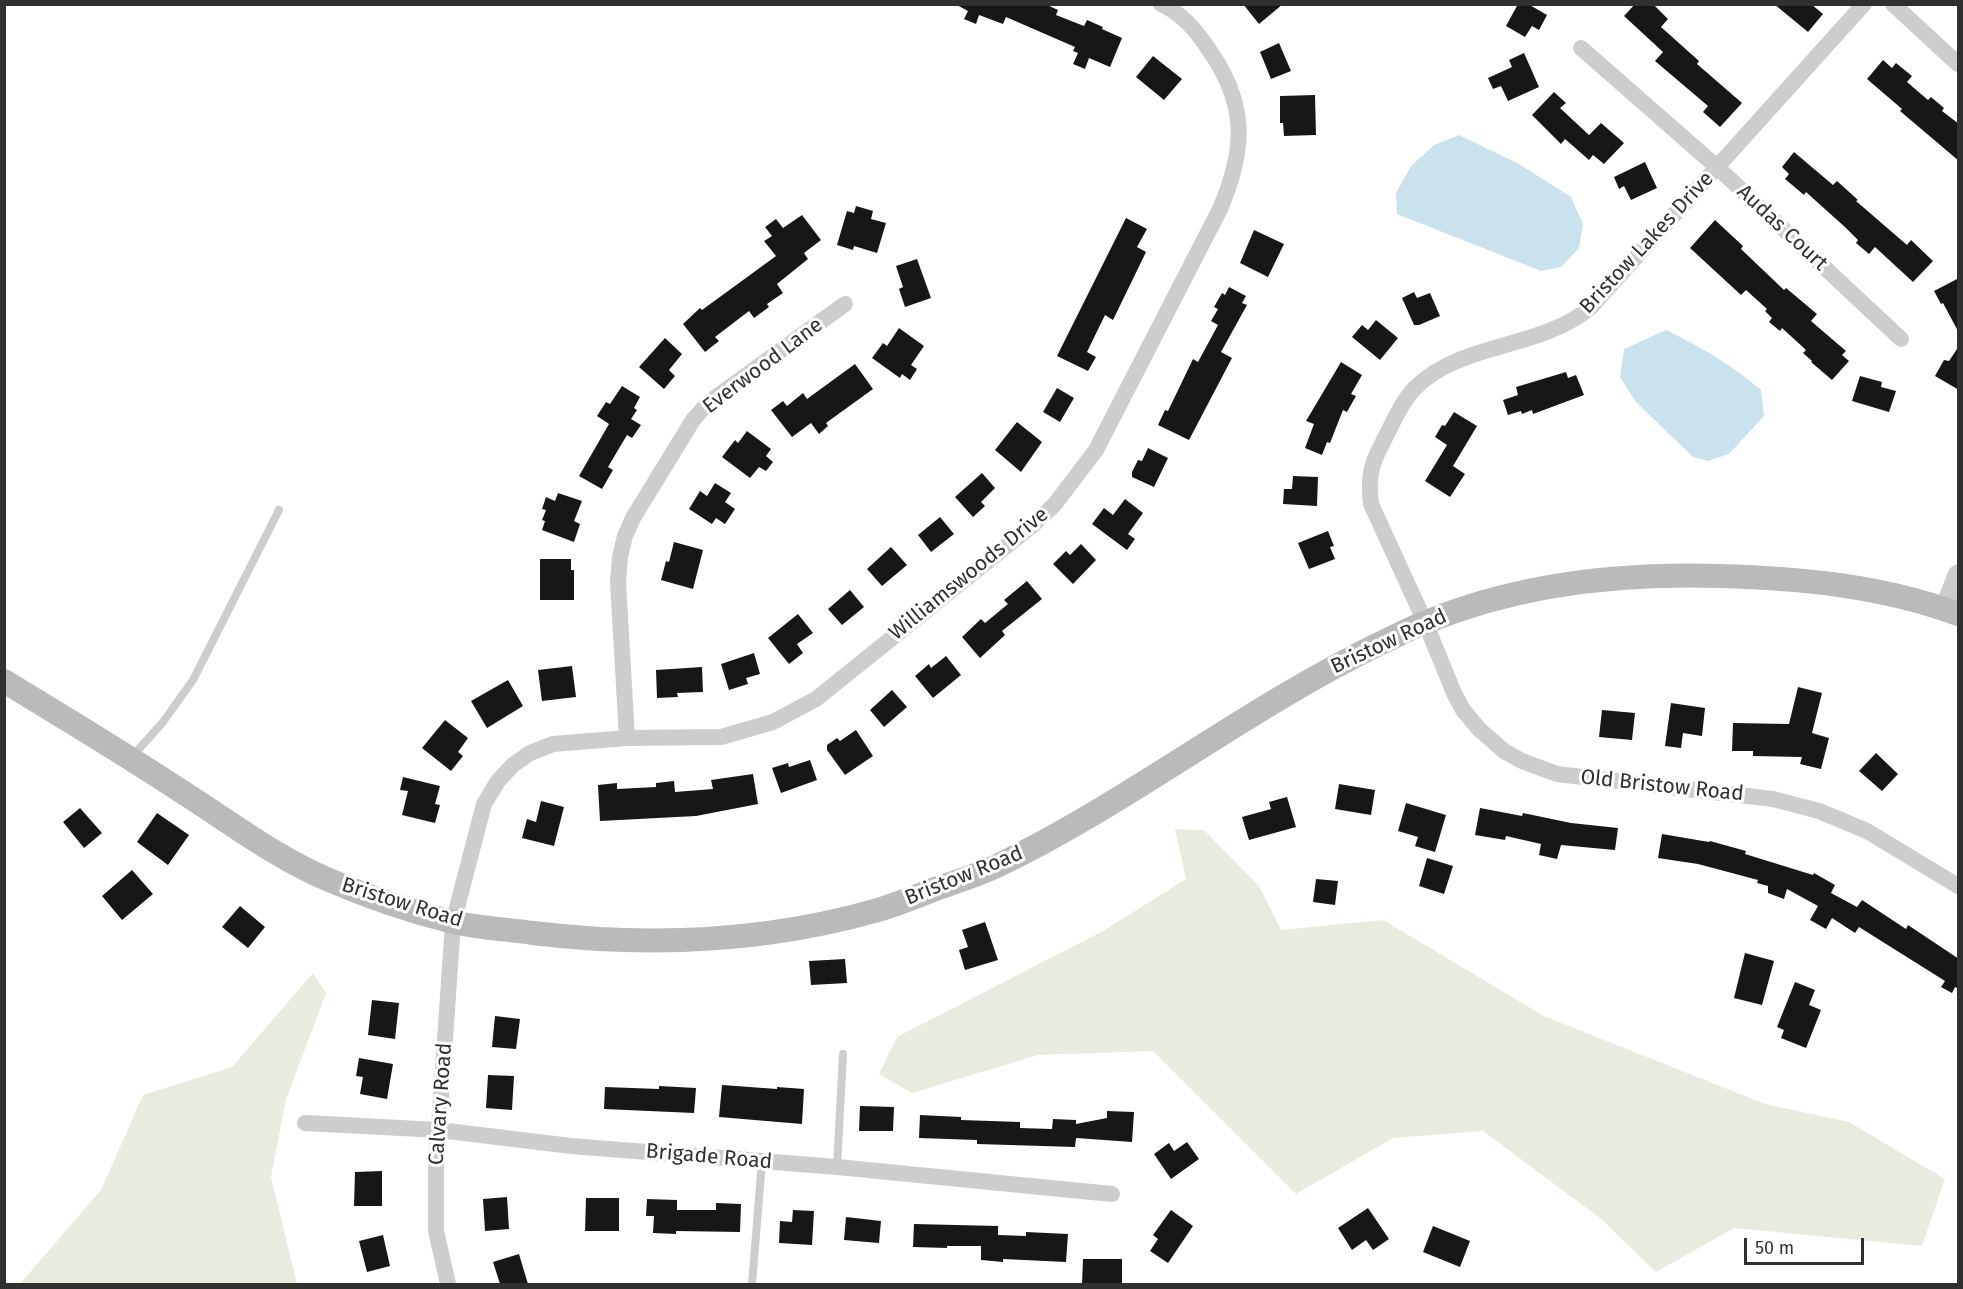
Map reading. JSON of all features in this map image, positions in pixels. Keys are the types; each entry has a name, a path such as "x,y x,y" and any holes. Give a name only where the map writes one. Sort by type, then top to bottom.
{"main road":[{"name":"Bristow Road","path":"4,681 131,758 291,861 329,880 453,922 571,937 657,942 731,938 806,927 881,909 993,868 1074,826 1291,690 1425,622 1455,611 1527,591 1626,578 1692,575 1767,577 1834,585 1905,598 1952,612"}],"street":[{"name":"Bristow Lakes Drive","path":"1425,622 1371,504 1369,484 1373,462 1406,399 1417,386 1441,369 1461,360 1541,334 1581,316 1718,168 1864,4"},
{"path":"1893,4 1959,64"},
{"name":"Williamswoods Drive","path":"453,922 484,804 498,781 513,765 530,753 552,744 627,738 721,737 765,725 797,710 816,699 1034,524 1055,504 1077,477 1096,450 1220,209 1232,181 1237,158 1239,123 1237,107 1228,81 1201,38 1169,6"},
{"name":"Audas Court","path":"1581,48 1718,168 1901,339"},
{"name":"Everwood Lane","path":"627,738 618,582 620,557 625,536 633,518 693,420 708,403 845,304"},
{"path":"1952,612 1959,575"},
{"name":"Old Bristow Road","path":"1425,622 1463,710 1479,729 1504,751 1522,762 1557,774 1773,799 1819,811 1867,831 1959,886"},
{"name":"Calvary Road","path":"448,1284 436,1231 436,1169 453,922"},
{"name":"Brigade Road","path":"305,1123 439,1130 571,1146 837,1167 1112,1194"}],"lane":[{"path":"131,758 163,722 193,681 279,510"},
{"path":"837,1167 843,1054"},
{"path":"752,1284 762,1161"}],"green space":[{"path":"1175,829 1204,830 1259,886 1281,930 1383,920 1544,1016 1765,1104 1849,1122 1945,1179 1922,1246 1734,1228 1656,1272 1600,1218 1483,1131 1393,1138 1296,1194 1153,1051 1038,1055 912,1093 879,1074 897,1037 1103,931 1186,879"},
{"path":"313,973 326,993 286,1099 271,1177 297,1284 20,1284 101,1190 143,1095 232,1067"}],"water":[{"path":"1459,135 1519,164 1571,197 1583,224 1579,248 1561,267 1541,271 1397,214 1396,193 1411,166 1434,145"},
{"path":"1666,330 1716,357 1761,390 1764,416 1729,454 1708,461 1693,457 1636,402 1620,377 1624,349"}],"building":[{"path":"955,4 1045,4 1058,10 1056,15 1084,26 1087,20 1122,38 1110,67 1089,58 1085,69 1073,64 1078,53 1073,51 1075,47 1006,17 1003,24 979,15 976,24 964,19 968,11"},
{"path":"1243,4 1283,4 1259,24"},
{"path":"1518,4 1528,4 1547,15 1539,30 1532,26 1525,37 1506,26"},
{"path":"1635,4 1653,4 1668,19 1661,27 1699,61 1697,64 1742,103 1720,127 1703,112 1708,106 1655,61 1663,52 1624,16"},
{"path":"1774,4 1811,4 1823,14 1808,32"},
{"path":"1279,43 1291,71 1271,79 1260,52"},
{"path":"1524,53 1539,87 1508,101 1501,86 1493,89 1488,78 1512,67 1509,60"},
{"path":"1153,56 1182,79 1164,100 1136,77"},
{"path":"1883,60 1892,68 1896,63 1912,76 1907,82 1928,100 1931,97 1944,108 1942,111 1959,124 1959,161 1900,111 1902,109 1867,79"},
{"path":"1554,92 1566,103 1560,108 1589,135 1601,123 1624,143 1604,164 1593,155 1589,160 1565,139 1561,144 1532,115"},
{"path":"1315,95 1316,135 1284,136 1283,123 1280,123 1280,96"},
{"path":"1794,152 1833,185 1837,181 1858,200 1856,201 1907,245 1911,240 1933,261 1913,282 1875,247 1869,254 1856,243 1858,240 1846,228 1806,192 1804,195 1785,179 1789,174 1782,167"},
{"path":"1645,162 1657,188 1631,200 1624,186 1619,189 1614,177"},
{"path":"856,206 873,211 871,219 886,223 877,253 854,246 853,250 837,245 847,211 854,213"},
{"path":"802,215 821,240 804,253 808,259 777,284 783,293 767,304 769,307 754,318 749,311 715,337 719,341 705,352 683,324 700,308 702,310 776,256 764,241 772,236 765,227 776,219 783,228"},
{"path":"1126,218 1147,229 1137,247 1146,252 1113,320 1105,315 1087,352 1096,357 1088,371 1057,356"},
{"path":"1715,220 1743,246 1741,249 1784,290 1786,288 1817,314 1811,321 1846,351 1842,355 1849,361 1832,380 1803,353 1806,350 1782,328 1780,331 1769,322 1772,318 1765,311 1767,309 1746,290 1741,295 1690,248"},
{"path":"1254,230 1284,244 1268,277 1240,263"},
{"path":"917,259 931,298 905,307 899,289 903,287 896,266"},
{"path":"1959,278 1959,333 1934,291"},
{"path":"1229,287 1246,296 1242,303 1247,305 1221,352 1232,358 1189,440 1158,425 1165,410 1168,411 1193,359 1198,362 1218,325 1211,321 1218,309 1214,307 1222,293 1225,295"},
{"path":"1414,292 1417,298 1430,293 1440,316 1414,325 1402,298"},
{"path":"1376,320 1398,338 1380,360 1352,337 1362,325 1368,330"},
{"path":"899,328 924,346 911,365 917,369 910,380 902,374 900,378 872,358 883,343 887,346"},
{"path":"665,338 682,354 669,370 675,376 664,389 639,367"},
{"path":"1959,346 1959,390 1935,376 1944,360 1949,361"},
{"path":"1341,362 1362,375 1351,394 1356,396 1347,412 1343,410 1330,443 1327,442 1322,455 1305,448 1314,424 1306,421"},
{"path":"855,364 873,389 826,423 828,426 819,434 811,423 792,437 771,410 783,401 787,406 803,393 807,399"},
{"path":"1566,372 1568,378 1576,375 1584,395 1533,414 1532,410 1522,414 1521,411 1508,415 1503,400 1518,395 1516,387"},
{"path":"1860,376 1882,382 1881,387 1896,391 1889,412 1852,401"},
{"path":"622,386 640,397 634,408 637,410 631,419 641,425 632,438 627,435 608,467 613,470 602,489 579,476 609,424 597,416 606,402 610,404"},
{"path":"1057,388 1074,398 1060,422 1043,412"},
{"path":"1454,412 1477,426 1453,466 1465,474 1450,497 1425,481 1447,445 1435,437"},
{"path":"1017,422 1042,442 1021,472 995,450"},
{"path":"747,431 771,449 766,456 773,462 766,471 759,467 750,478 722,457 735,440 738,443"},
{"path":"1148,448 1168,458 1154,487 1132,477 1138,460 1142,461"},
{"path":"982,473 995,488 981,502 985,506 973,517 955,497"},
{"path":"1293,476 1318,477 1317,506 1283,504 1284,489 1292,489"},
{"path":"715,483 731,493 725,502 735,509 725,524 716,518 712,524 689,509 700,491 707,496"},
{"path":"558,493 582,501 574,521 580,524 574,542 542,530 545,521 542,520 546,510 542,509 546,497 555,501"},
{"path":"1125,499 1143,513 1128,534 1135,539 1127,550 1092,524 1104,508 1113,515"},
{"path":"940,517 954,534 931,552 918,535"},
{"path":"1328,531 1334,546 1330,547 1335,559 1309,569 1298,543"},
{"path":"674,542 703,550 693,589 661,580"},
{"path":"1081,544 1096,560 1073,584 1053,564 1066,551 1070,555"},
{"path":"891,547 907,565 882,586 867,569"},
{"path":"540,559 571,559 571,570 574,570 574,600 540,600"},
{"path":"1027,581 1042,599 1002,631 1005,635 980,658 962,637 981,619 985,623 1008,604 1004,600"},
{"path":"850,590 864,607 842,625 828,609"},
{"path":"798,614 813,633 797,644 803,653 789,664 768,638"},
{"path":"754,653 760,674 746,678 748,684 729,690 721,664"},
{"path":"946,656 961,675 933,698 915,676 929,664 931,668"},
{"path":"572,666 576,697 542,701 538,670"},
{"path":"702,667 703,692 677,693 678,697 657,698 656,670"},
{"path":"508,680 523,706 487,728 471,701"},
{"path":"1798,687 1822,693 1812,733 1829,738 1821,769 1800,764 1802,757 1753,756 1753,751 1732,751 1733,723 1789,724"},
{"path":"892,690 907,707 884,727 870,710"},
{"path":"1671,703 1705,708 1702,736 1683,733 1681,748 1665,746"},
{"path":"1602,710 1635,713 1632,740 1599,737"},
{"path":"445,720 468,738 458,752 463,756 451,771 422,748"},
{"path":"856,730 873,756 845,775 827,750 827,745 837,738 840,741"},
{"path":"1876,753 1898,774 1882,791 1859,771"},
{"path":"810,760 817,780 781,793 772,768 788,763 789,767"},
{"path":"753,774 758,804 696,816 600,821 598,785 617,783 617,789 656,787 656,783 674,781 675,792 713,789 711,780"},
{"path":"403,777 440,786 435,804 440,805 435,823 402,815 408,791 400,790"},
{"path":"1339,784 1375,790 1371,815 1335,809"},
{"path":"1287,797 1296,827 1249,840 1242,817 1271,809 1269,802"},
{"path":"541,801 564,807 554,846 522,838 527,819 536,822"},
{"path":"1406,803 1446,815 1435,852 1415,846 1418,837 1398,831"},
{"path":"80,808 102,833 84,848 63,822"},
{"path":"1480,808 1522,816 1523,813 1571,823 1618,828 1615,850 1561,845 1557,859 1539,855 1541,844 1506,836 1505,840 1475,835"},
{"path":"157,813 189,835 168,865 137,842"},
{"path":"1662,834 1710,841 1813,875 1814,873 1835,885 1831,893 1857,907 1862,900 1906,929 1908,925 1959,959 1959,989 1955,987 1952,993 1941,987 1945,981 1859,927 1855,933 1832,918 1826,929 1810,920 1818,906 1787,889 1784,899 1768,893 1768,886 1757,883 1758,880 1698,864 1658,858"},
{"path":"1427,858 1453,866 1444,894 1419,886"},
{"path":"132,870 153,894 122,920 102,896"},
{"path":"1316,879 1338,881 1335,905 1313,902"},
{"path":"240,906 265,927 248,948 222,927"},
{"path":"985,922 998,960 965,970 959,950 968,947 962,930"},
{"path":"1745,953 1774,961 1762,1005 1734,998"},
{"path":"845,959 847,983 811,985 809,961"},
{"path":"1795,982 1815,990 1809,1005 1821,1010 1806,1048 1781,1038 1784,1030 1777,1027"},
{"path":"372,1000 399,1003 395,1039 368,1035"},
{"path":"495,1016 520,1019 516,1049 492,1047"},
{"path":"359,1058 393,1064 387,1099 360,1094 363,1077 356,1076"},
{"path":"488,1075 514,1076 512,1110 486,1108"},
{"path":"722,1085 804,1089 802,1124 719,1117"},
{"path":"659,1086 696,1088 694,1113 604,1109 605,1087 659,1089"},
{"path":"860,1106 894,1107 893,1131 859,1131"},
{"path":"1107,1111 1134,1112 1132,1142 1076,1138 1075,1147 977,1144 977,1140 919,1138 920,1115 961,1117 961,1120 1020,1122 1020,1128 1052,1129 1053,1119 1076,1120 1076,1124 1107,1118"},
{"path":"1187,1142 1199,1159 1171,1179 1154,1154 1169,1143 1174,1151"},
{"path":"382,1171 382,1206 354,1206 355,1172"},
{"path":"507,1197 509,1229 485,1231 483,1199"},
{"path":"586,1198 619,1198 619,1231 585,1231"},
{"path":"647,1199 677,1200 677,1210 716,1210 716,1203 741,1204 740,1232 653,1233 654,1216 646,1216"},
{"path":"1368,1208 1389,1239 1373,1250 1366,1240 1352,1250 1338,1228"},
{"path":"793,1210 814,1211 812,1245 779,1243 780,1221 792,1222"},
{"path":"1171,1210 1193,1226 1168,1263 1150,1251 1158,1239 1153,1235"},
{"path":"846,1217 881,1221 879,1243 844,1240"},
{"path":"914,1224 998,1226 998,1235 1026,1236 1026,1232 1068,1234 1066,1262 981,1260 981,1246 913,1247"},
{"path":"1433,1226 1470,1241 1460,1267 1423,1252"},
{"path":"383,1235 390,1266 367,1272 359,1241"},
{"path":"519,1254 528,1284 500,1284 493,1262"},
{"path":"1083,1259 1122,1259 1122,1284 1082,1284"}]}
